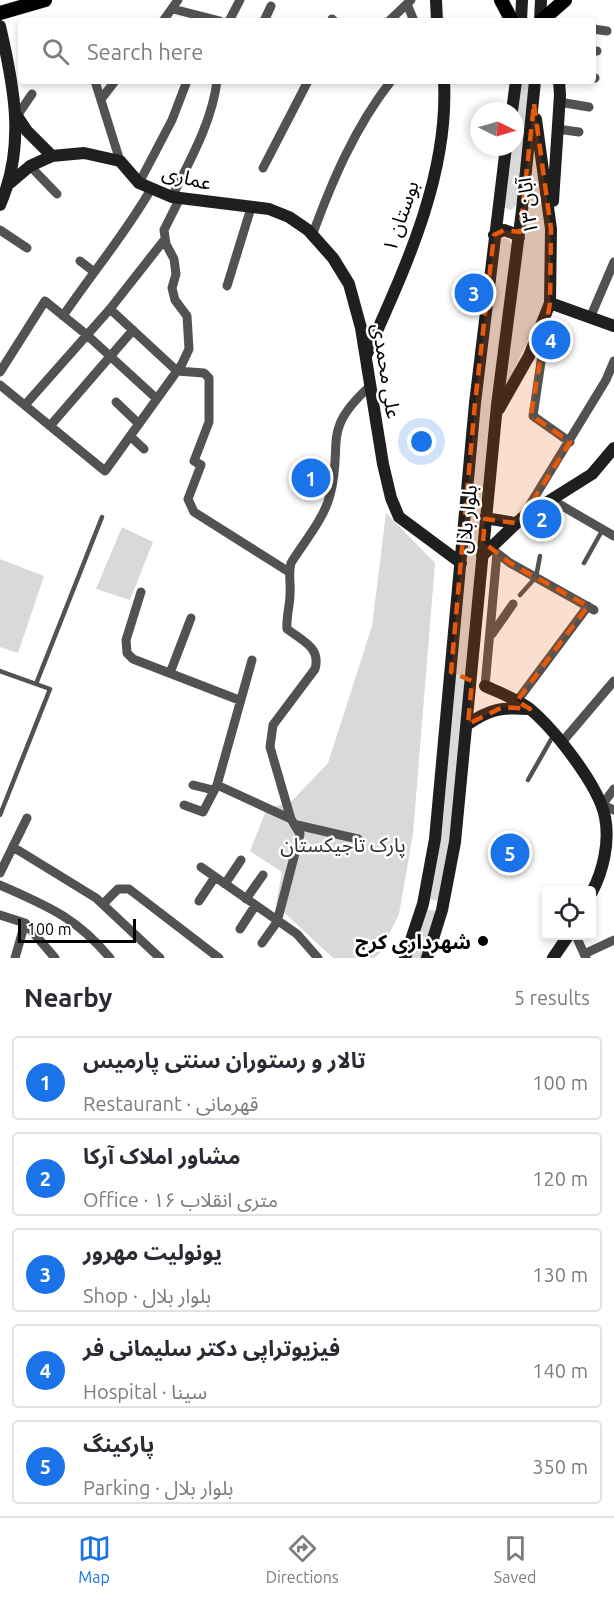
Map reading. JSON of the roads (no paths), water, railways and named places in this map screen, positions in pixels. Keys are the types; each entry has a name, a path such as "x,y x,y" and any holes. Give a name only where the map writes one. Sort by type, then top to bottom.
{"main road":[{"path":"0,13 45,0"},
{"path":"501,0 510,18"},
{"path":"544,18 565,0"}],"street":[{"path":"166,18 178,0"},
{"path":"231,18 240,0"},
{"path":"436,0 437,18"},
{"path":"520,18 522,0"},
{"path":"540,18 541,0"},
{"path":"393,18 409,2"},
{"path":"409,2 413,18"},
{"path":"266,18 272,6"},
{"path":"173,9 184,17"},
{"path":"0,26 5,69 16,116 10,183 0,205"},
{"path":"596,29 607,31"},
{"name":"عماری","path":"96,84 120,161 139,183 176,198 269,209 289,217 312,236"},
{"path":"102,98 114,84"},
{"path":"139,183 172,120 186,84"},
{"path":"0,385 105,471 177,371 189,350 188,316 175,300 172,288 176,274 174,259 165,239 164,230 215,100 217,84"},
{"path":"263,168 306,84"},
{"path":"312,236 344,156 377,99 389,84"},
{"name":"بوستان ۱","path":"365,357 394,290 431,192 446,107 444,84"},
{"path":"513,102 516,84"},
{"name":"بلوار بلال","path":"427,958 442,910 455,842 472,673 489,552 485,518 519,238 535,84"},
{"path":"551,229 560,102 559,84"},
{"path":"16,116 32,94"},
{"path":"560,102 589,107"},
{"name":"۱۳ آبان","path":"496,416 529,356 550,303 551,229 534,104"},
{"path":"16,116 27,131 52,156"},
{"path":"557,129 579,132"},
{"path":"10,183 30,166 52,156 84,153 120,161"},
{"name":"بلوار بلال","path":"405,958 423,904 435,839 475,403 505,156"},
{"path":"30,166 57,194"},
{"path":"63,316 93,271 132,222 151,189"},
{"path":"227,286 251,208"},
{"path":"0,230 27,248"},
{"path":"494,236 504,230 519,238"},
{"name":"علی محمدی","path":"312,236 333,258 349,284 361,328 369,387 391,498 399,517 461,563"},
{"path":"25,405 110,309 165,239"},
{"path":"80,261 93,271"},
{"path":"590,318 614,262"},
{"path":"0,372 45,302 87,335 157,399"},
{"path":"570,442 532,416 550,303 614,326"},
{"path":"110,309 177,371 204,373 209,378 209,422 194,461 201,465 188,499 194,512 289,572"},
{"path":"50,426 133,330"},
{"path":"594,886 602,867 606,827 600,801 559,737 530,709 485,686 491,635 489,552 519,521 570,442 606,380 614,361"},
{"path":"262,943 277,922 300,834 270,747 271,735 273,725 315,669 318,659 314,649 287,629 286,619 291,595 289,572 291,563 330,494 334,448 341,416 369,387"},
{"path":"116,402 139,424"},
{"path":"130,436 144,449"},
{"path":"485,518 519,521 592,474 614,448"},
{"path":"552,500 614,536"},
{"path":"489,552 591,608 517,701"},
{"path":"141,592 126,640 127,653 133,659 239,700"},
{"path":"491,635 513,604"},
{"path":"170,673 191,618"},
{"path":"184,805 203,812 215,787 252,660"},
{"path":"451,672 460,679 467,678 472,673"},
{"path":"559,737 614,681"},
{"path":"468,724 479,716 503,707 530,709"},
{"path":"193,785 215,787 294,822 357,839"},
{"path":"600,801 614,789"},
{"path":"600,801 614,810"},
{"path":"0,873 27,818"},
{"path":"13,846 103,904 160,958"},
{"path":"225,884 241,860"},
{"path":"201,867 297,934 318,958"},
{"path":"246,899 263,875"},
{"path":"199,900 215,877"},
{"path":"0,885 60,911 99,945 110,958"},
{"path":"103,904 118,889 129,889 219,958"},
{"path":"240,929 255,906"},
{"path":"0,915 25,923 55,958"},
{"path":"15,958 25,923"},
{"path":"553,958 565,940"},
{"path":"578,940 585,956 614,940"}],"lane":[{"path":"36,684 102,518"},
{"path":"584,563 603,529"},
{"path":"520,595 536,577 540,556"},
{"path":"0,671 50,689 0,815"},
{"path":"528,780 559,737"}],"place":[{"name":"یونولیت مهرور","path":"474,293"},
{"name":"فیزیوتراپی دکتر سلیمانی فر","path":"551,340"},
{"name":"تالار و رستوران سنتی پارمیس","path":"311,478"},
{"name":"مشاور املاک آرکا","path":"542,519"},
{"name":"پارکینگ","path":"510,853"},
{"name":"شهرداری کرج","path":"483,941"}],"park label":[{"name":"پارک تاجیکستان","path":"343,844"}]}
